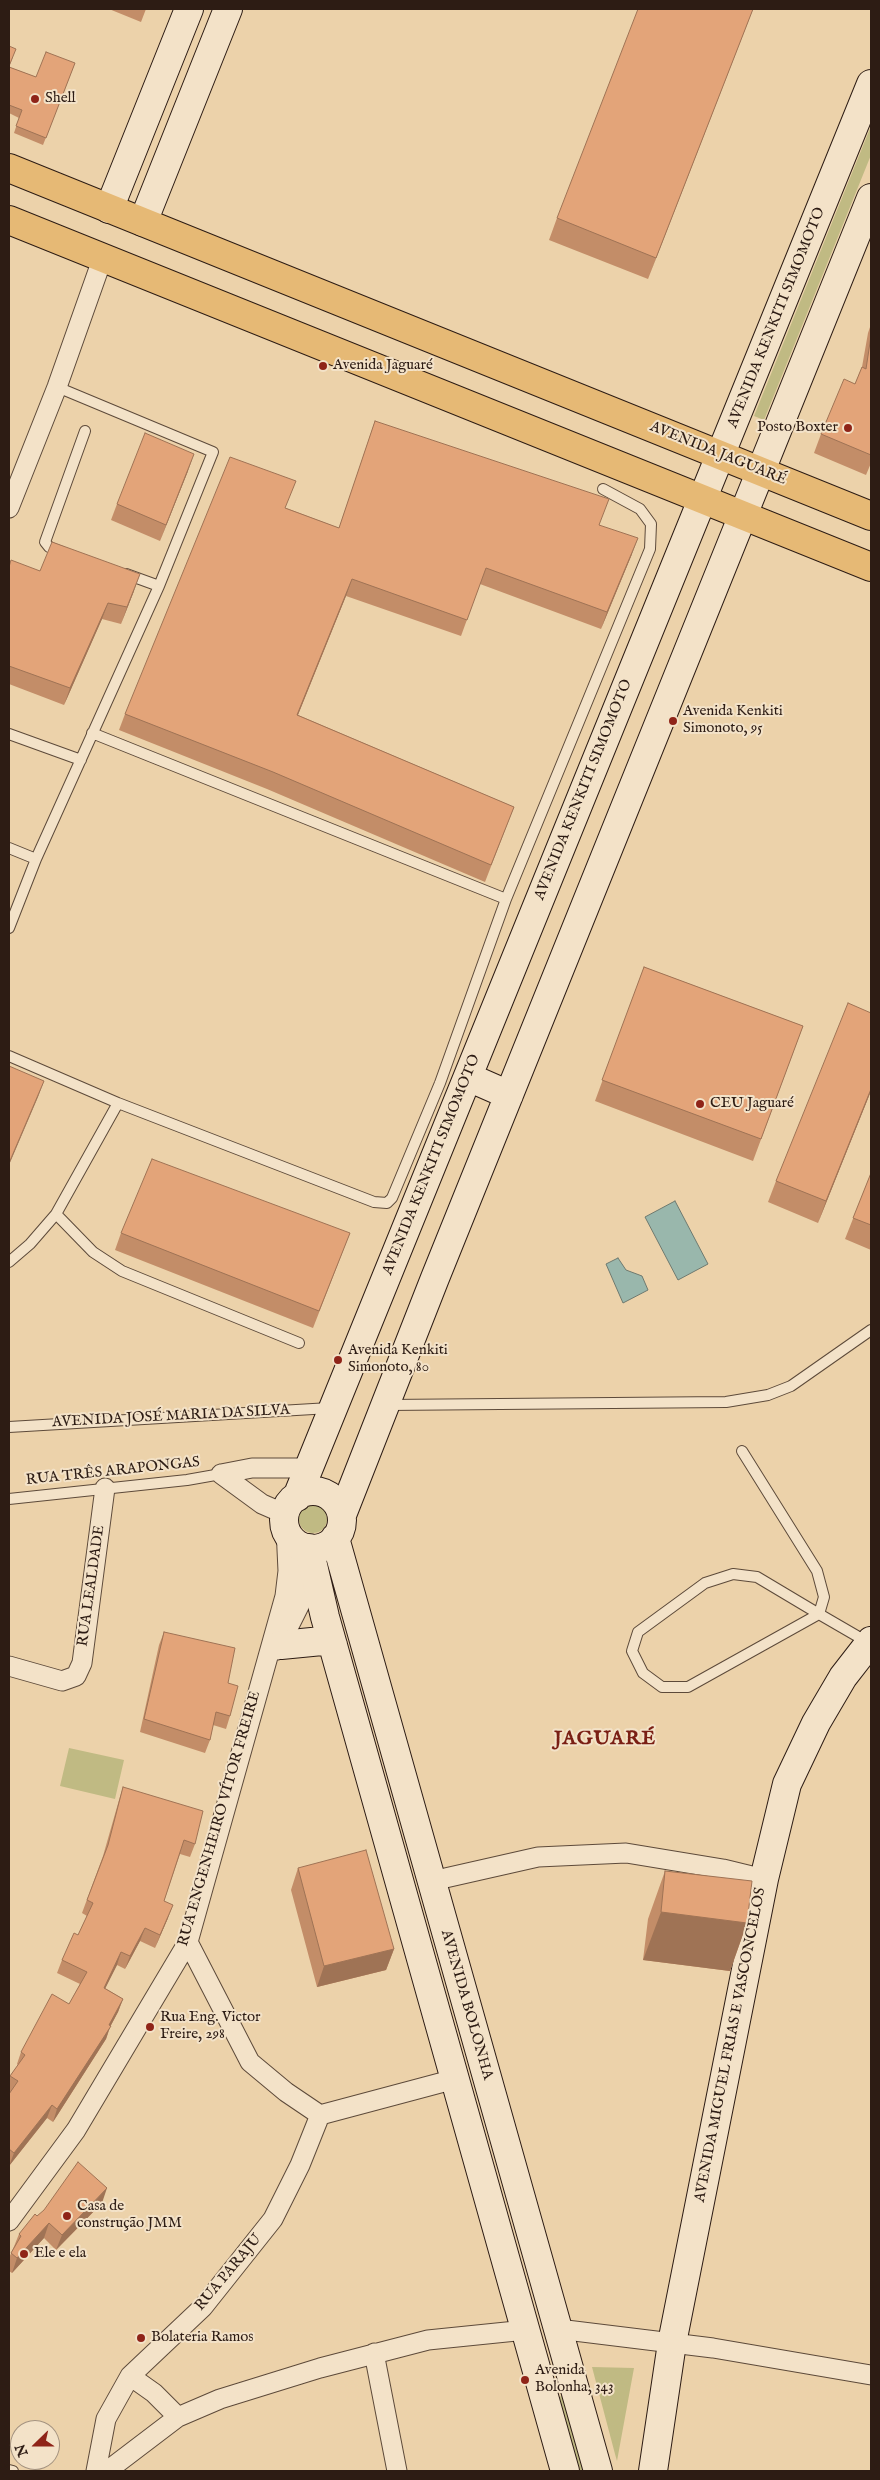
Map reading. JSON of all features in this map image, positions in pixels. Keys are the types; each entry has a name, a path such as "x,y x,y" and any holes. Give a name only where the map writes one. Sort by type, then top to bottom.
{"highway":[{"name":"AVENIDA JAGUARÉ","path":"9,168 871,516"},
{"path":"9,220 871,567"}],"main road":[{"path":"109,208 189,9"},
{"path":"143,222 228,9"},
{"name":"AVENIDA KENKITI SIMOMOTO","path":"289,1513 871,84"},
{"path":"339,1527 334,1499 326,1494 310,1491 289,1513 295,1541 307,1548 321,1548 339,1527 509,1096 871,198"},
{"path":"468,1077 509,1096"},
{"name":"AVENIDA BOLONHA","path":"339,1527 432,1881 598,2471"},
{"name":"AVENIDA BOLONHA","path":"307,1548 565,2471"},
{"path":"281,1645 322,1641 333,1645"},
{"name":"AVENIDA MIGUEL FRIAS E VASCONCELOS","path":"653,2471 672,2343 764,1879 787,1784 816,1723 843,1677 870,1642"}],"street":[{"path":"9,508 57,387 103,257"},
{"path":"221,1474 252,1468 308,1468"},
{"path":"221,1474 262,1504 289,1513"},
{"name":"RUA LEALDADE","path":"9,1666 62,1681 70,1680 76,1676 82,1664 105,1488"},
{"name":"RUA ENGENHEIRO VÍTOR FREIRE","path":"9,2221 76,2130 188,1942 265,1667 287,1581 289,1513"},
{"name":"RUA ENGENHEIRO VÍTOR FREIRE","path":"265,1667 281,1645 302,1600 307,1548"},
{"path":"432,1881 538,1857 626,1853 687,1862 764,1879"},
{"path":"188,1942 250,2062 286,2092 320,2115 455,2079"},
{"name":"RUA PARAJU","path":"96,2471 106,2419 130,2376 203,2307 273,2219 300,2165 320,2115"},
{"path":"558,2329 672,2343 871,2376"},
{"path":"107,2471 178,2417 220,2399 374,2353 428,2340 526,2330"},
{"path":"374,2353 397,2471"},
{"path":"130,2376 154,2393 178,2417"}],"lane":[{"path":"9,928 36,859 158,586 213,452 57,387"},
{"path":"72,555 50,548 45,542 85,431"},
{"path":"9,1056 118,1103 374,1202 387,1203 392,1198 440,1083 506,899 650,549 651,524 640,509 603,489"},
{"path":"114,569 158,586"},
{"path":"92,733 506,899"},
{"path":"9,734 81,760"},
{"path":"9,848 36,859"},
{"path":"9,1262 30,1244 56,1214 118,1103"},
{"path":"56,1214 93,1252 122,1271 299,1343"},
{"path":"386,1405 726,1402 768,1395 790,1386 871,1330"},
{"name":"AVENIDA JOSÉ MARIA DA SILVA","path":"9,1427 333,1408"},
{"path":"742,1451 817,1570 824,1597 819,1614 688,1687 662,1687 643,1673 632,1651 638,1632 705,1583 733,1574 757,1577 819,1614 870,1642"},
{"name":"RUA TRÊS ARAPONGAS","path":"9,1498 187,1480 221,1474"},
{"path":"9,2470 13,2471"}],"shaded area":[{"path":"871,126 871,155 764,420 754,416"},
{"path":"675,1201 708,1264 678,1280 645,1217"},
{"path":"618,1258 626,1270 642,1276 648,1290 623,1303 606,1264"},
{"path":"313,1505 323,1509 327,1519 323,1529 313,1533 303,1529 299,1519 303,1509"},
{"path":"69,1748 124,1760 115,1799 60,1786"},
{"path":"592,2367 634,2368 617,2461 615,2454"},
{"path":"564,2395 586,2471 578,2471 557,2398"}],"building":[{"path":"638,9 753,9 656,258 557,218"},
{"path":"9,46 16,49 9,66"},
{"name":"Shell","path":"46,52 75,63 46,138 16,126 22,110 9,105 9,67 36,77"},
{"name":"Posto Boxter","path":"871,336 871,455 821,434 844,379 855,384 862,367 866,369"},
{"path":"375,421 609,499 599,525 638,538 607,612 486,568 467,620 352,579 297,715 514,807 491,865 273,772 125,714 230,457 296,481 285,508 339,528"},
{"path":"145,433 194,454 166,525 117,504"},
{"path":"52,542 140,574 127,607 108,603 70,688 9,666 9,567 11,560 40,571"},
{"path":"644,967 803,1026 761,1139 602,1080"},
{"path":"848,1003 871,1013 871,1089 826,1201 776,1181"},
{"path":"9,1066 44,1081 9,1163"},
{"path":"152,1159 350,1233 319,1311 121,1233"},
{"path":"871,1173 871,1225 853,1218"},
{"path":"164,1632 235,1648 228,1683 238,1686 230,1716 216,1712 210,1740 144,1719"},
{"path":"123,1787 203,1811 195,1844 184,1840 164,1901 173,1905 160,1935 145,1928 130,1956 121,1952 104,1988 123,1999 109,2025 111,2026 57,2109 52,2105 14,2153 9,2149 9,2094 18,2081 10,2076 25,2055 21,2052 52,1994 69,2004 87,1972 62,1960 74,1933 78,1935 93,1903 87,1900 108,1845"},
{"path":"366,1850 394,1949 324,1966 298,1868"},
{"path":"665,1871 752,1881 747,1923 661,1912"},
{"path":"78,2162 107,2188 62,2235 49,2223 17,2258 11,2253 21,2236 19,2234 35,2214 37,2216 44,2210"}],"place":[{"name":"Shell","path":"35,99"},
{"name":"Avenida Jaguaré","path":"323,366"},
{"name":"Posto Boxter","path":"848,428"},
{"name":"Avenida Kenkiti Simonoto, 95","path":"673,721"},
{"name":"CEU Jaguaré","path":"700,1104"},
{"name":"Avenida Kenkiti Simonoto, 80","path":"338,1360"},
{"name":"Rua Eng. Victor Freire, 298","path":"150,2027"},
{"name":"Casa de construção JMM","path":"67,2216"},
{"name":"Ele e ela","path":"24,2254"},
{"name":"Bolateria Ramos","path":"141,2338"},
{"name":"Avenida Bolonha, 343","path":"525,2380"}],"district":[{"name":"JAGUARÉ","path":"605,1740"}]}
